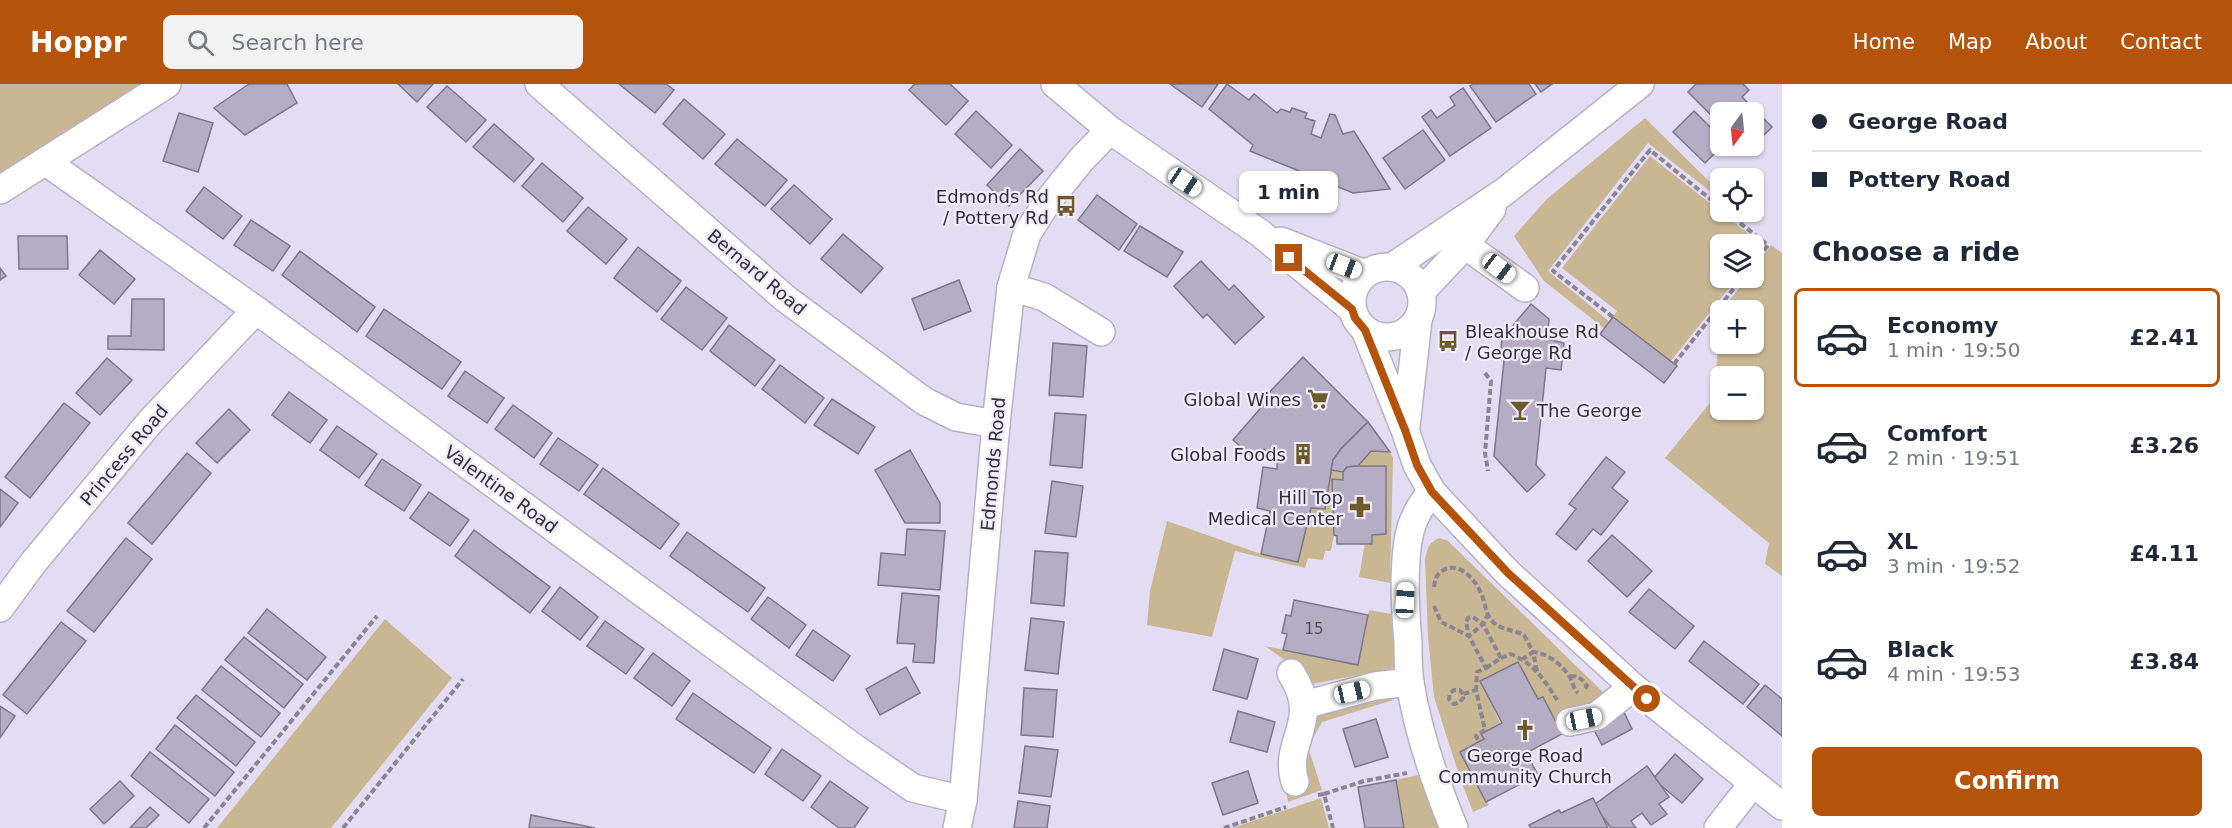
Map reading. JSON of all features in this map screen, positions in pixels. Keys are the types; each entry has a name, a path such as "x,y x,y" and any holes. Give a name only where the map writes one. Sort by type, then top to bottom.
{"street":[{"path":"0,190 167,84"},
{"name":"Bernard Road","path":"539,84 786,299 924,401 956,417 996,424"},
{"path":"1055,84 1110,130 1260,233 1375,336 1391,338 1409,330 1418,320"},
{"path":"1392,267 1504,192 1640,84"},
{"name":"Edmonds Road","path":"957,828 963,800 996,424 1011,286 1027,234 1054,193 1110,130"},
{"name":"Valentine Road","path":"45,162 256,310 855,749 912,788 963,800"},
{"path":"1421,292 1465,245 1504,192"},
{"path":"1260,233 1365,274"},
{"path":"1465,245 1526,288"},
{"path":"1405,430 1418,320 1422,306 1421,292 1412,277 1401,269 1382,267 1365,274 1355,286 1351,302 1405,430 1417,465 1432,492 1508,573 1633,687 1782,806"},
{"path":"1011,286 1044,297 1101,332"},
{"name":"Princess Road","path":"0,608 33,563 150,422 256,310"},
{"path":"1432,492 1421,504 1408,541 1405,600 1410,682 1433,768 1454,828"},
{"path":"1292,673 1298,683 1304,705 1291,770 1299,795"},
{"path":"1304,705 1375,686 1410,682"},
{"path":"1570,722 1597,716 1633,687"},
{"path":"1718,828 1753,783"}],"path":[{"path":"1613,317 1553,271 1650,150 1710,199"},
{"path":"1739,222 1754,234"},
{"path":"1674,364 1734,288"},
{"path":"1485,373 1491,381 1485,453 1488,471"},
{"path":"1433,591 1435,578 1440,572 1455,567 1462,570 1480,590 1487,615 1500,627 1524,635 1533,652 1537,671"},
{"path":"1433,602 1441,622 1469,636"},
{"path":"1469,636 1483,624 1487,615"},
{"path":"204,828 377,616"},
{"path":"1486,668 1469,636 1466,622 1468,618 1478,619 1483,624 1501,658"},
{"path":"1523,659 1533,652 1541,652 1570,676 1578,694 1587,686 1583,680 1570,676"},
{"path":"1479,742 1476,736 1485,730 1476,690 1477,672 1511,654 1523,659 1537,671 1570,722"},
{"path":"343,828 463,679"},
{"path":"1462,694 1476,690"},
{"path":"1224,828 1299,795 1324,794 1364,781 1433,768"},
{"path":"1324,794 1333,828"}],"shaded area":[{"path":"0,84 139,84 101,112 0,175"},
{"path":"1645,118 1710,182 1710,191 1648,143 1548,271 1610,322 1605,329 1544,281 1514,236 1547,199"},
{"path":"1650,156 1710,203 1710,222 1734,222 1749,234 1710,234 1710,288 1729,288 1720,300 1710,300 1710,312 1671,361 1613,317 1617,311 1562,268"},
{"path":"1771,245 1782,253 1782,576 1765,564 1769,543 1665,458 1710,403 1710,420 1764,420 1764,366 1716,366 1717,354 1764,354 1764,300 1730,300 1739,288 1764,288 1764,254"},
{"path":"1371,451 1390,452 1393,458 1390,583 1359,577 1365,543 1372,535 1386,534 1386,466 1358,466"},
{"path":"1331,470 1343,472 1343,480 1332,480 1334,535 1331,551 1325,551 1323,560 1308,558 1305,568 1235,551 1212,637 1147,625 1150,591 1167,521 1261,554 1298,562 1311,508 1325,509"},
{"path":"1439,538 1448,541 1610,699 1558,726 1543,697 1538,699 1518,662 1481,681 1500,723 1482,734 1484,739 1460,752 1489,805 1473,812 1434,697 1428,637 1425,560 1432,542"},
{"path":"1369,610 1391,614 1395,668 1312,684 1302,665 1297,669 1265,646 1357,665"},
{"path":"385,619 452,678 331,828 217,828"},
{"path":"1386,696 1393,700 1322,722 1308,747 1322,790 1288,802 1286,792 1306,783 1305,749 1319,715"},
{"path":"1423,774 1445,828 1404,828 1396,780"},
{"path":"1321,798 1329,828 1232,828"}],"building":[{"path":"249,84 287,84 297,103 245,135 214,108"},
{"path":"398,84 433,84 417,102"},
{"path":"619,84 666,84 674,90 655,113"},
{"path":"915,84 950,84 968,101 946,125 909,90"},
{"path":"1170,84 1218,84 1202,107"},
{"path":"1227,84 1249,100 1254,94 1277,113 1281,109 1290,112 1292,108 1307,113 1305,118 1315,121 1311,134 1321,138 1330,114 1335,115 1343,134 1354,131 1390,189 1353,193 1250,151 1253,145 1209,109"},
{"path":"1473,84 1529,84 1536,94 1496,122 1470,86"},
{"path":"1535,84 1552,84 1541,92"},
{"path":"1696,84 1743,84 1749,90 1742,97 1747,102 1710,102 1710,114 1688,92"},
{"path":"447,86 486,120 466,142 427,107"},
{"path":"1463,88 1491,128 1450,156 1422,117 1431,110 1437,118 1455,105 1450,97"},
{"path":"684,99 725,134 703,159 663,124"},
{"path":"976,111 1012,145 991,168 955,134"},
{"path":"1694,111 1710,127 1710,156 1712,156 1705,163 1673,132"},
{"path":"179,113 213,123 198,172 163,161"},
{"path":"1764,119 1772,127 1764,135"},
{"path":"494,124 534,159 514,182 473,147"},
{"path":"1423,130 1445,160 1405,189 1383,158"},
{"path":"737,139 787,180 765,206 715,164"},
{"path":"1020,149 1043,171 1009,206 987,185"},
{"path":"542,163 583,198 563,222 522,186"},
{"path":"794,185 832,219 810,244 771,209"},
{"path":"204,187 242,216 223,239 186,211"},
{"path":"1097,195 1137,224 1119,250 1078,220"},
{"path":"588,207 627,239 606,264 567,231"},
{"path":"251,220 290,246 273,271 234,245"},
{"path":"1140,226 1183,252 1167,277 1124,251"},
{"path":"843,234 883,268 861,293 821,259"},
{"path":"18,236 67,236 68,269 19,269"},
{"path":"638,247 681,281 657,312 614,278"},
{"path":"100,250 135,279 114,304 79,275"},
{"path":"300,251 375,307 357,332 282,275"},
{"path":"1201,261 1229,290 1234,285 1264,317 1235,344 1207,314 1203,318 1174,286"},
{"path":"0,268 6,276 0,280"},
{"path":"959,280 971,311 924,330 912,299"},
{"path":"686,287 727,318 702,350 661,319"},
{"path":"132,299 164,299 164,350 108,349 108,336 131,336"},
{"name":"The George","path":"1531,304 1549,319 1547,339 1564,343 1561,370 1546,368 1536,465 1545,475 1527,492 1494,456 1505,351 1501,347 1503,332 1510,329"},
{"path":"384,309 461,362 442,389 366,336"},
{"path":"1613,317 1677,366 1664,383 1600,334"},
{"path":"729,325 775,360 755,386 710,351"},
{"path":"1053,343 1087,346 1083,397 1049,395"},
{"name":"Global Foods","path":"1303,357 1368,422 1333,460 1325,509 1311,508 1298,562 1261,554 1270,511 1257,508 1263,467 1277,469 1277,461 1264,449 1255,460 1233,440 1265,403 1261,401"},
{"path":"107,358 132,380 100,415 76,393"},
{"path":"780,365 824,398 805,423 762,389"},
{"path":"465,371 504,398 487,423 448,396"},
{"path":"289,392 327,420 310,443 272,415"},
{"path":"832,399 875,427 858,454 814,425"},
{"path":"64,403 90,423 30,498 5,477"},
{"path":"513,405 552,433 534,458 495,429"},
{"path":"229,409 250,430 217,463 196,443"},
{"path":"1055,413 1086,415 1082,468 1050,465"},
{"path":"1368,422 1390,452 1371,451 1358,466 1347,467 1343,472 1331,470 1333,460 1341,449"},
{"path":"337,426 377,454 359,478 320,450"},
{"path":"558,438 598,465 579,491 540,464"},
{"path":"910,450 940,503 940,523 905,523 875,470"},
{"path":"187,453 211,473 152,544 128,523"},
{"path":"1606,457 1625,472 1612,488 1628,501 1601,535 1593,529 1576,550 1556,534 1576,509 1569,504"},
{"path":"382,459 421,485 404,511 365,485"},
{"name":"Hill Top Medical Center","path":"1386,466 1386,534 1372,535 1372,544 1337,544 1337,536 1334,535 1332,479 1343,480 1343,472 1347,467"},
{"path":"603,468 679,524 660,549 584,494"},
{"path":"1052,481 1083,486 1076,537 1045,533"},
{"path":"0,489 18,503 0,527"},
{"path":"429,492 469,520 450,546 410,518"},
{"path":"907,529 945,531 940,590 878,585 881,553 905,555"},
{"path":"474,530 550,587 530,613 455,556"},
{"path":"687,532 765,588 748,612 670,556"},
{"path":"1612,535 1652,571 1627,597 1588,561"},
{"path":"126,538 152,559 94,632 67,611"},
{"path":"1035,551 1068,553 1064,606 1031,603"},
{"path":"560,587 598,617 580,640 542,611"},
{"path":"1649,589 1694,626 1675,649 1629,612"},
{"path":"902,593 939,596 934,663 913,662 915,644 897,643"},
{"path":"768,597 806,625 789,648 751,619"},
{"path":"1294,600 1368,615 1358,665 1283,650 1287,634 1282,633 1286,615 1291,616"},
{"path":"267,609 326,657 307,680 248,633"},
{"path":"1031,618 1064,622 1058,674 1025,670"},
{"path":"605,621 644,649 626,674 587,646"},
{"path":"61,622 86,641 27,714 3,695"},
{"path":"813,630 850,656 833,681 796,655"},
{"path":"244,637 303,684 284,708 225,660"},
{"path":"1704,641 1759,684 1743,704 1689,661"},
{"path":"1224,649 1258,659 1247,699 1213,690"},
{"path":"653,653 690,681 672,706 634,678"},
{"name":"George Road Community Church","path":"1518,662 1538,699 1543,697 1562,734 1526,753 1538,775 1486,802 1460,752 1484,739 1481,734 1502,723 1480,681"},
{"path":"221,666 280,713 261,737 202,690"},
{"path":"906,667 920,693 880,715 866,689"},
{"path":"1765,685 1782,699 1782,736 1747,707"},
{"path":"1024,688 1057,690 1053,737 1021,735"},
{"path":"693,693 771,748 754,773 676,719"},
{"path":"196,695 255,742 236,766 177,718"},
{"path":"0,706 15,716 0,738"},
{"path":"1622,708 1632,729 1602,745 1593,728"},
{"path":"1238,711 1275,722 1267,752 1230,742"},
{"path":"1376,719 1388,757 1355,767 1343,729"},
{"path":"175,725 234,772 215,796 156,749"},
{"path":"1025,746 1058,750 1051,797 1019,793"},
{"path":"782,749 821,776 803,801 765,774"},
{"path":"150,752 209,799 189,823 131,776"},
{"path":"1675,754 1703,779 1682,803 1653,779"},
{"path":"1647,766 1669,797 1659,804 1667,814 1651,825 1642,813 1631,821 1636,828 1611,828 1594,805"},
{"path":"1248,771 1258,803 1223,815 1212,783"},
{"path":"1396,780 1404,828 1365,828 1358,787"},
{"path":"120,781 134,796 104,824 90,809"},
{"path":"830,781 868,808 854,828 839,828 811,807"},
{"path":"1593,798 1608,828 1531,828 1529,825 1559,810 1561,813"},
{"path":"1018,801 1050,806 1047,828 1014,828"},
{"path":"150,807 159,815 146,828 130,828"},
{"path":"531,815 595,828 529,828"}],"place":[{"name":"Edmonds Rd / Pottery Rd","path":"1066,206"},
{"name":"Bleakhouse Rd / George Rd","path":"1448,341"},
{"name":"Global Wines","path":"1318,399"},
{"name":"The George","path":"1520,410"},
{"name":"Global Foods","path":"1303,454"},
{"name":"Hill Top Medical Center","path":"1360,507"},
{"name":"George Road Community Church","path":"1525,730"}],"route":[{"path":"1289,258 1352,309 1358,323 1365,330 1417,465 1432,492 1480,546 1508,573 1647,699"}]}
